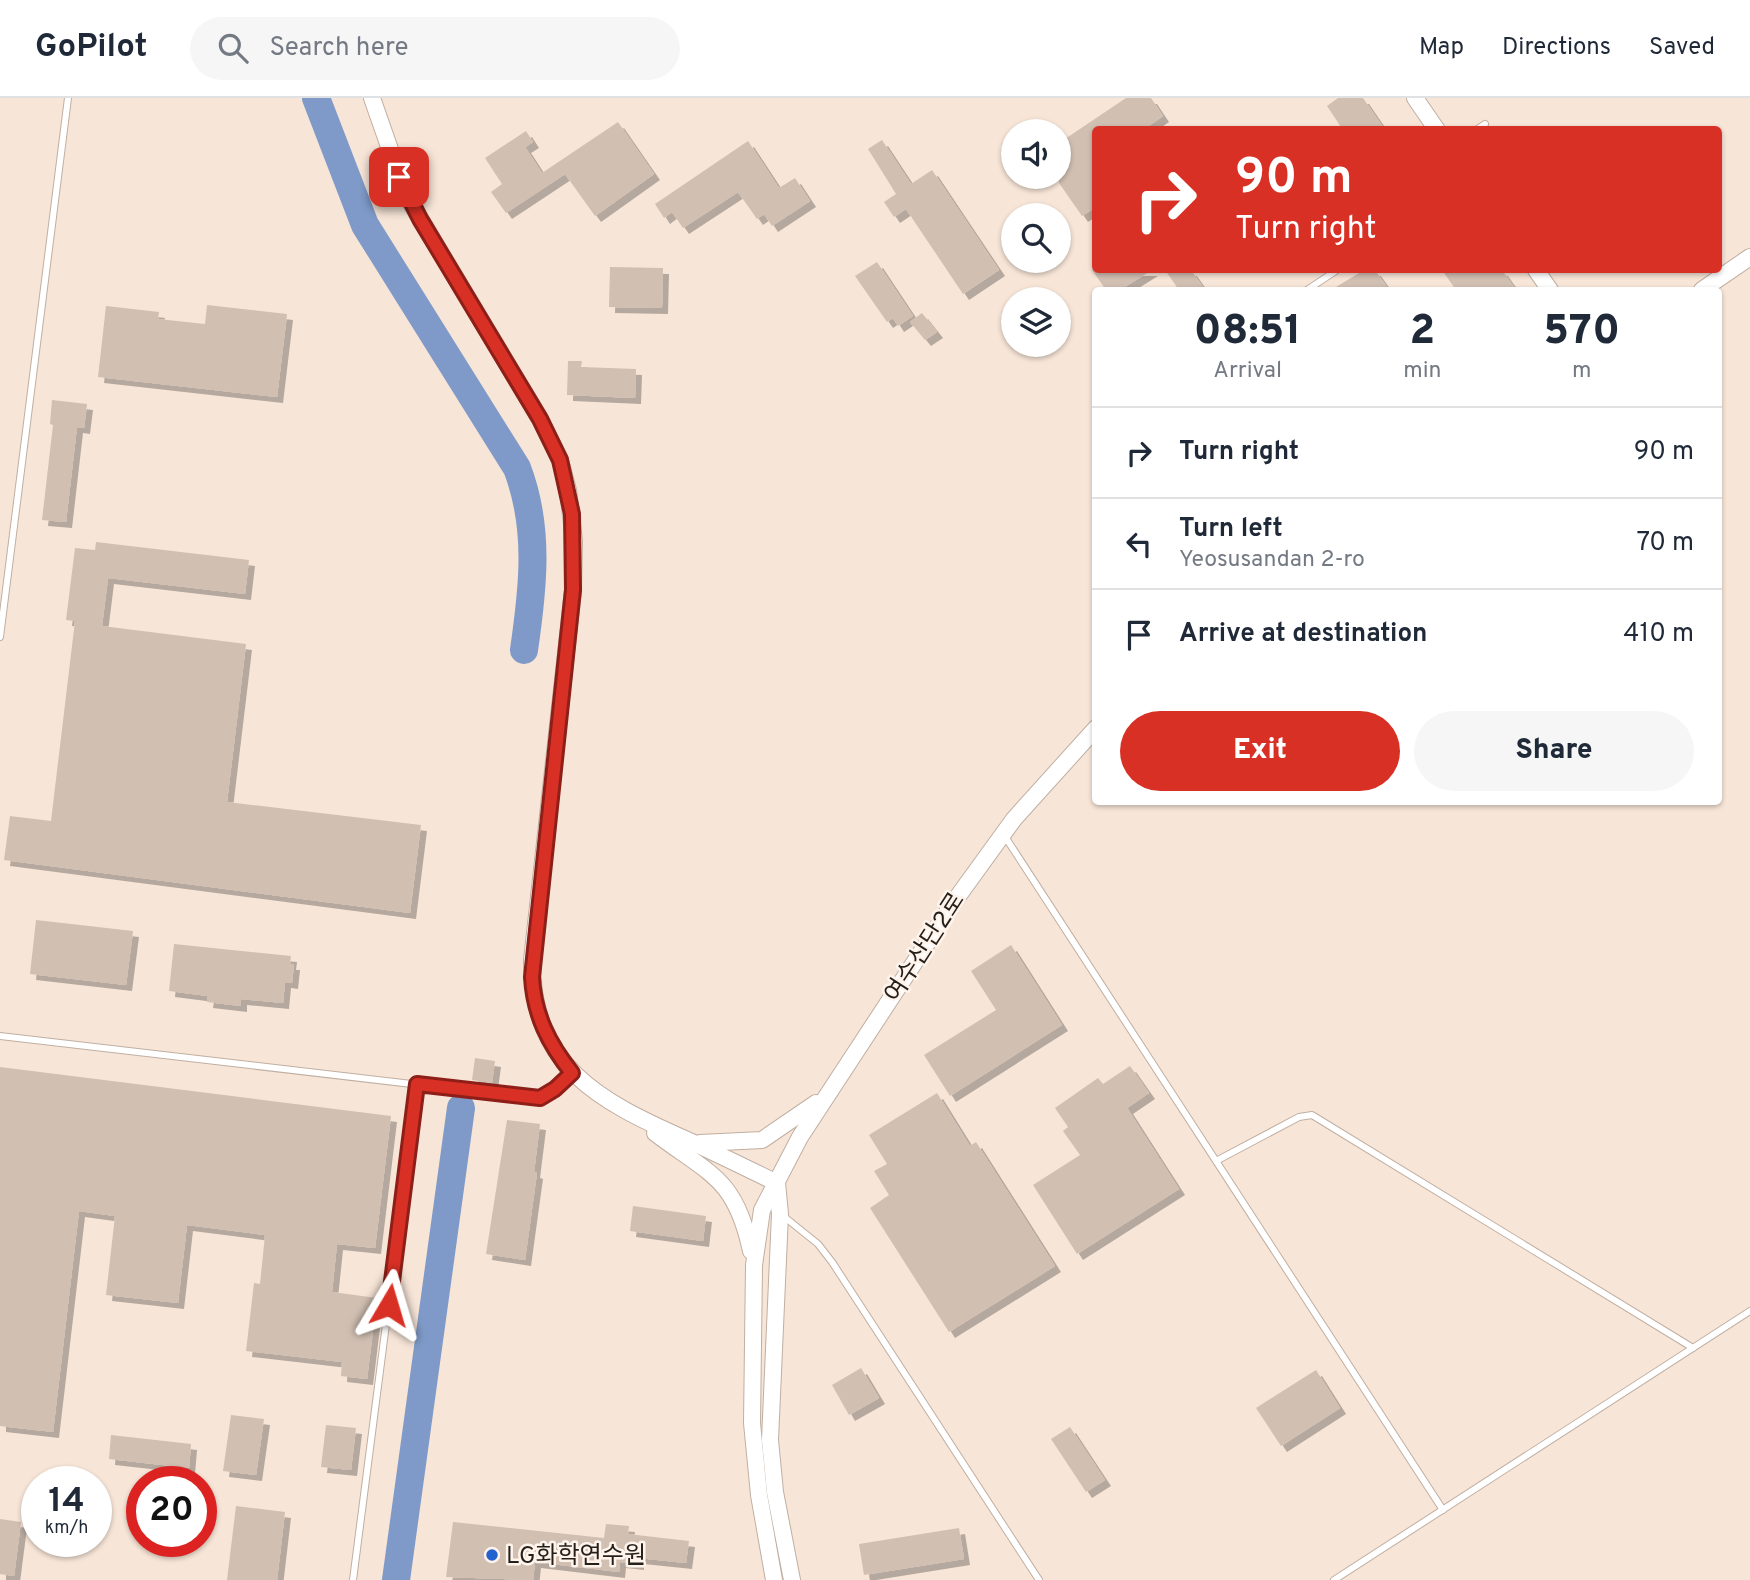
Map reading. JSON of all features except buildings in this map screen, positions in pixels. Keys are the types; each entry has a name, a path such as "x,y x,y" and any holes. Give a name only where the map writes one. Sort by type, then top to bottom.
{"street":[{"path":"372,98 406,195 540,419 560,460 568,490 575,553 573,590 532,977 536,1012 550,1043 572,1073 598,1096 640,1119 776,1183 780,1214 770,1440 775,1492 792,1580"},
{"path":"1415,98 1434,126"},
{"path":"1706,287 1750,257"},
{"name":"여수산단2로","path":"754,1265 762,1210 787,1159 956,899 1003,833 1092,733"},
{"path":"695,1143 762,1140 789,1124 831,1090"},
{"path":"640,1119 655,1134 708,1168 727,1188 741,1213 754,1265 752,1423 759,1495 774,1580"}],"lane":[{"path":"0,637 68,98"},
{"path":"1312,287 1332,273"},
{"path":"1003,833 1443,1510"},
{"path":"0,1036 540,1098 555,1089 572,1073"},
{"path":"353,1580 417,1084"},
{"path":"1216,1161 1299,1117 1312,1115 1693,1348"},
{"path":"780,1214 818,1244 832,1262 1039,1580"},
{"path":"1335,1580 1750,1311"}],"waterway":[{"path":"316,98 365,225 517,468 532,536 532,581 524,650"},
{"path":"396,1580 461,1108"}],"place":[{"name":"LG화학연수원","path":"492,1555"}],"route":[{"path":"389,1305 417,1084 540,1098 555,1089 572,1073 550,1043 536,1012 532,977 575,565 568,490 560,460 540,419 406,195 399,177"}]}
